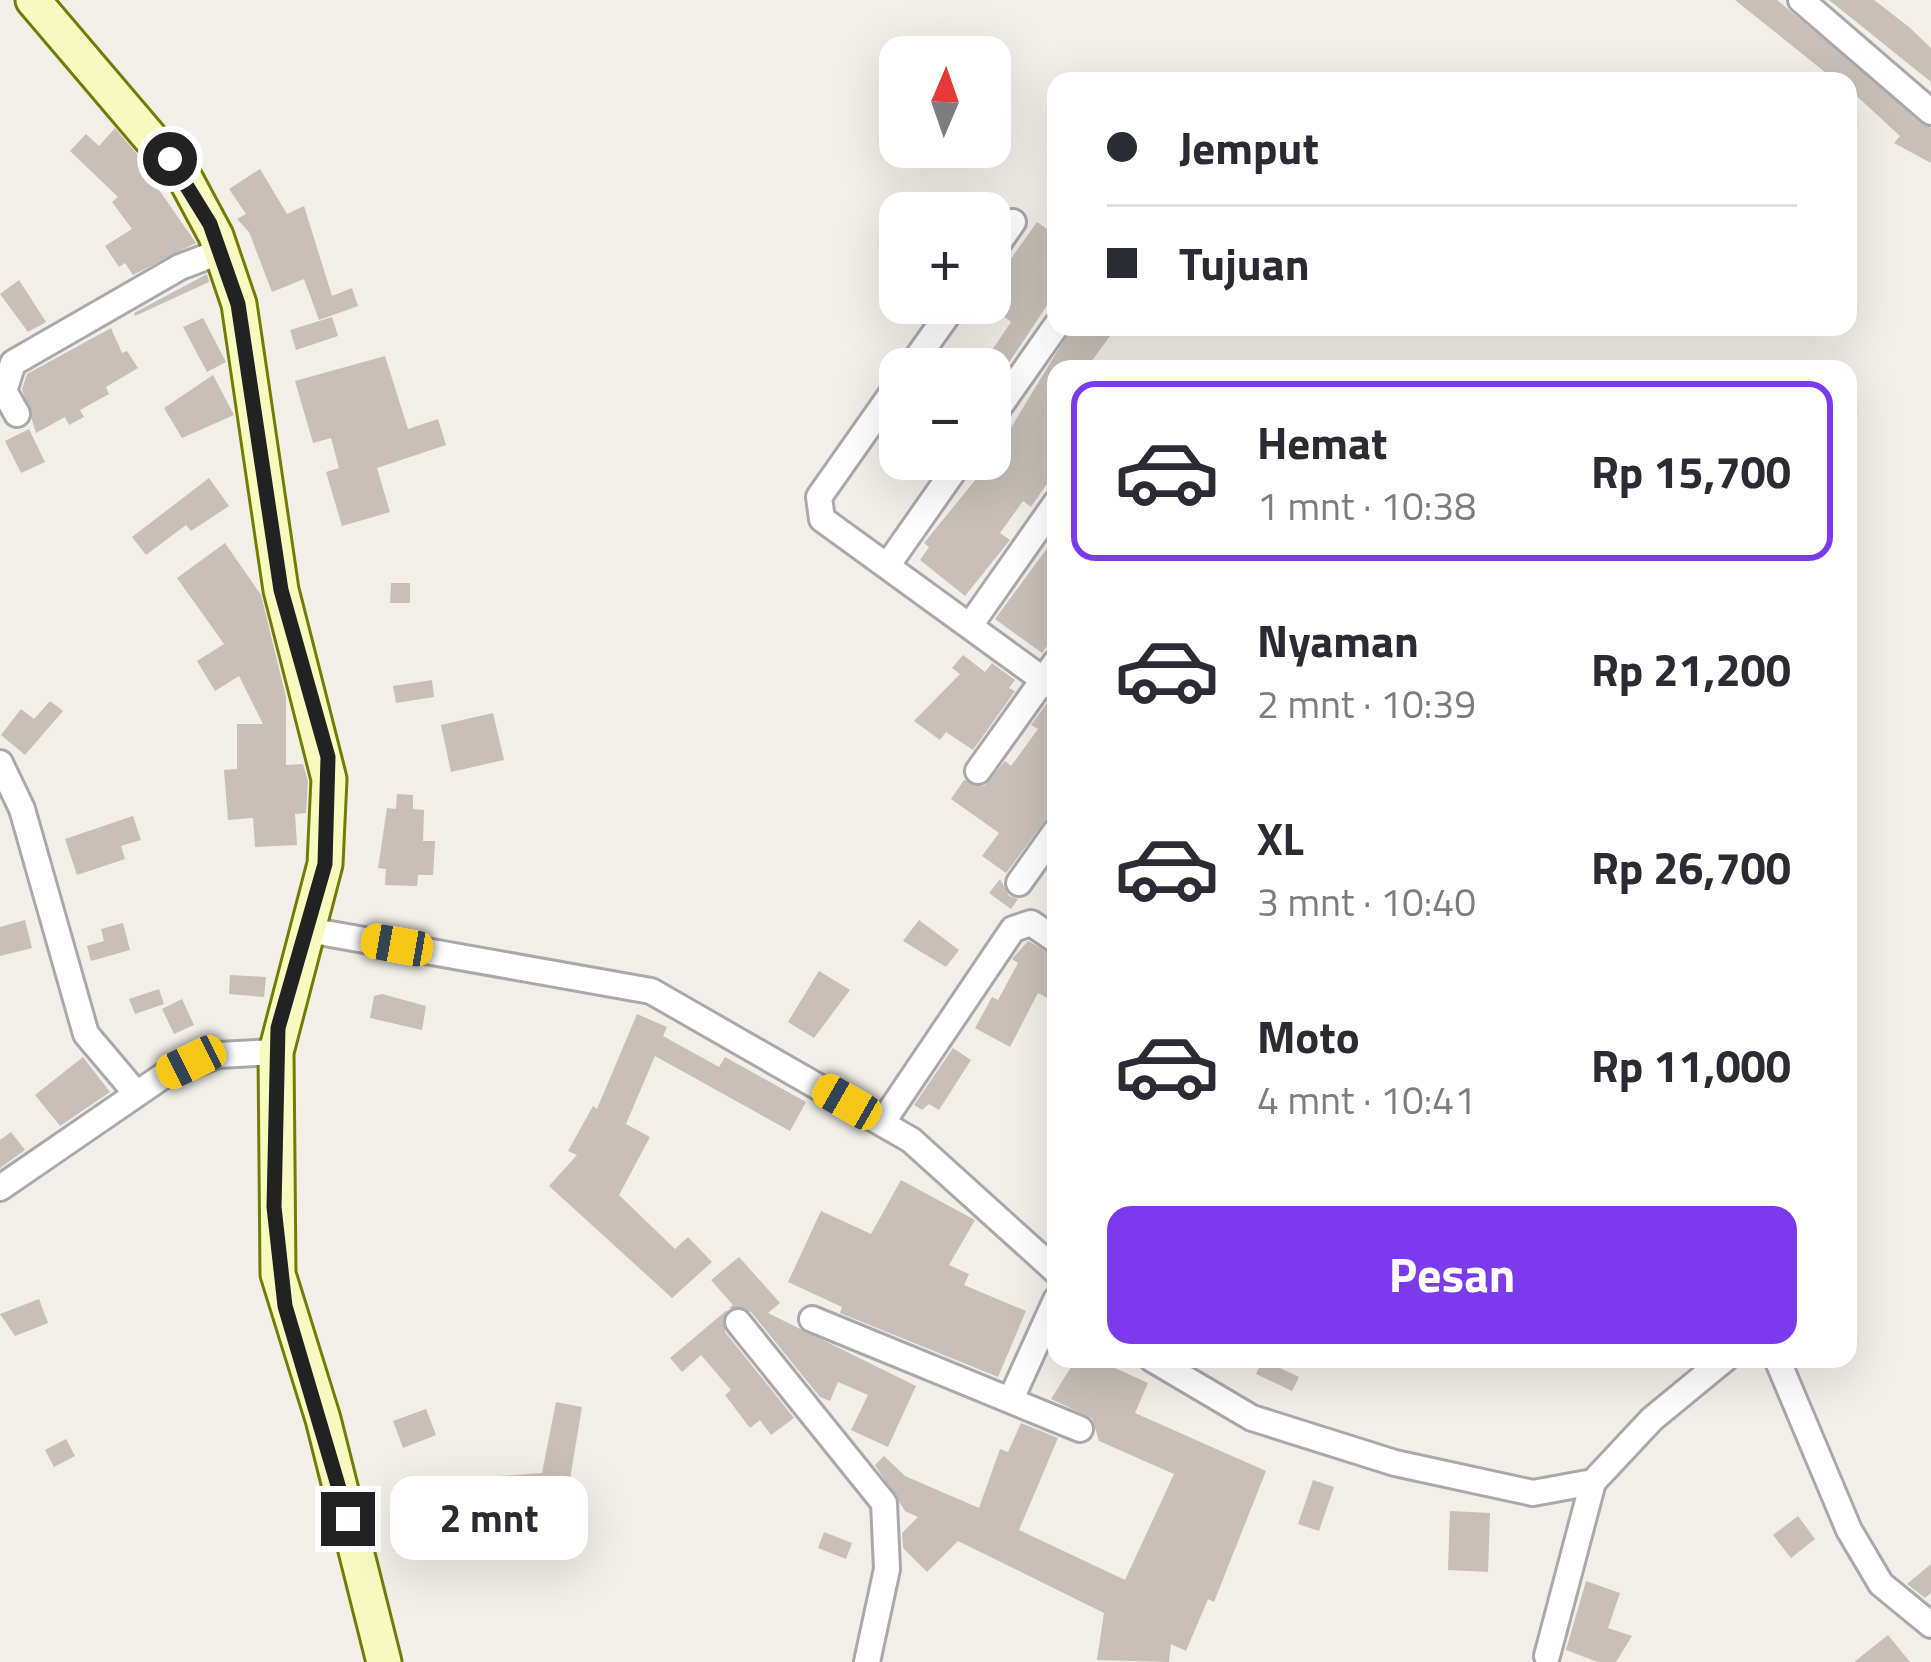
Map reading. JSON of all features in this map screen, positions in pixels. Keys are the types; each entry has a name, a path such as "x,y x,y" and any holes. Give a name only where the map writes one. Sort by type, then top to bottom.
{"street":[{"path":"33,0 186,180 222,251 246,342 281,590 328,757 329,836 276,1052 278,1274 323,1419 384,1662"},
{"path":"1801,0 1931,112"},
{"path":"17,414 4,391 14,363 180,267 222,251"},
{"path":"1011,389 1049,336"},
{"path":"879,412 819,497 822,519 1047,674"},
{"path":"887,566 947,480"},
{"path":"971,624 1047,516"},
{"path":"978,771 1047,683"},
{"path":"0,763 22,809 86,1034 135,1092"},
{"path":"1019,883 1047,844"},
{"path":"882,1123 1013,928 1031,923 1047,934"},
{"path":"308,930 636,984 882,1123 934,1158 1047,1263"},
{"path":"0,1188 135,1092 191,1062 276,1052"},
{"path":"812,1319 1080,1429"},
{"path":"1011,1399 1047,1320"},
{"path":"738,1322 884,1502 887,1569 866,1662"},
{"path":"1167,1368 1252,1418 1395,1463 1533,1493 1593,1482"},
{"path":"1546,1656 1593,1482 1652,1419 1714,1368"},
{"path":"1781,1368 1860,1548 1881,1584 1931,1625"}],"building":[{"path":"1735,0 1777,0 1931,128 1931,163 1894,143 1900,136 1857,96 1857,72 1825,72"},
{"path":"1829,0 1874,0 1909,27 1931,48 1931,82"},
{"path":"115,128 162,184 157,187 196,243 133,275 125,263 119,267 105,246 132,229 112,202 118,197 70,151 86,134 99,146"},
{"path":"260,169 287,214 304,206 332,296 352,288 358,306 319,320 304,279 272,292 249,232 237,219 246,214 229,189"},
{"path":"1037,222 1047,229 1047,306 1011,360 1011,348 993,348 1011,324 1011,259"},
{"path":"207,274 209,282 135,316 134,313"},
{"path":"19,280 46,322 28,332 0,294"},
{"path":"332,317 338,336 296,350 290,330"},
{"path":"203,318 226,362 207,372 183,327"},
{"path":"111,328 122,353 127,351 138,368 106,387 109,394 80,410 84,417 69,425 65,417 36,433 22,389 27,374"},
{"path":"1067,336 1110,336 1093,360 1052,360"},
{"path":"385,356 408,429 438,419 446,445 377,468 390,512 342,526 326,472 339,468 331,438 313,443 295,381"},
{"path":"1047,368 1047,485 1031,507 1023,501 1000,533 1010,540 965,596 920,560 929,547 924,543 975,480 1011,480 1011,427"},
{"path":"213,375 234,415 182,438 164,408"},
{"path":"29,429 45,462 21,473 5,441"},
{"path":"209,478 229,506 191,531 186,525 146,555 132,537"},
{"path":"225,543 261,595 286,697 286,765 303,764 308,781 306,813 295,814 297,845 255,847 253,818 228,820 224,770 237,769 237,724 263,724 239,676 215,691 197,661 224,644 177,578"},
{"path":"1047,548 1047,646 1042,653 995,619"},
{"path":"391,583 410,583 410,603 390,603"},
{"path":"963,655 985,672 992,663 1015,680 1009,688 1015,691 973,750 946,732 940,740 914,721 960,674 952,668"},
{"path":"432,680 434,697 396,703 393,686"},
{"path":"50,701 63,711 25,755 1,735 21,709 34,719"},
{"path":"1047,703 1047,818 1006,873 982,856 999,833 951,799 964,780 984,786 1005,761 1011,766 1038,729 1031,725"},
{"path":"493,713 504,760 451,772 441,725"},
{"path":"397,794 413,795 413,809 424,810 423,841 435,841 433,875 418,875 417,886 385,885 386,869 378,868 387,808 396,809"},
{"path":"133,816 141,840 121,846 125,859 77,875 65,839"},
{"path":"1000,879 1009,896 1018,899 1011,909 989,893"},
{"path":"25,920 32,948 0,956 0,927"},
{"path":"919,920 959,950 946,967 903,941"},
{"path":"123,923 130,950 91,961 87,946 104,941 101,929"},
{"path":"1028,941 1047,951 1047,998 1038,993 1010,1047 975,1028 992,997 998,1000 1018,963 1012,959"},
{"path":"819,971 850,990 814,1038 788,1022"},
{"path":"230,975 266,977 264,997 229,994"},
{"path":"159,989 164,1004 135,1014 129,999"},
{"path":"374,996 426,1006 422,1030 370,1018"},
{"path":"182,999 194,1025 174,1034 162,1009"},
{"path":"637,1014 667,1027 663,1036 719,1067 725,1057 806,1102 790,1131 655,1056 626,1124 650,1137 619,1195 675,1249 688,1237 712,1262 672,1298 549,1186 577,1155 568,1151 593,1106 597,1109"},
{"path":"953,1048 971,1060 939,1110 929,1104 922,1110 914,1105"},
{"path":"83,1057 110,1092 60,1126 35,1095"},
{"path":"11,1132 25,1150 0,1168 0,1140"},
{"path":"901,1180 975,1220 949,1265 969,1274 964,1285 1026,1311 998,1377 840,1313 842,1307 788,1282 821,1211 871,1234"},
{"path":"739,1257 780,1303 768,1313 916,1386 888,1447 851,1430 868,1395 838,1382 830,1401 820,1397 751,1312 729,1308 733,1305 711,1280"},
{"path":"39,1299 48,1323 15,1336 0,1314"},
{"path":"727,1310 725,1332 794,1418 771,1435 760,1420 750,1428 725,1395 731,1390 701,1355 682,1372 670,1358"},
{"path":"1070,1368 1115,1368 1148,1383 1135,1413 1266,1471 1214,1602 1208,1599 1186,1651 1171,1644 1169,1662 1097,1660 1104,1613 958,1541 927,1572 903,1548 902,1533 918,1517 905,1511 875,1465 884,1456 905,1476 979,1508 1000,1449 1008,1452 1021,1423 1058,1438 1019,1530 1125,1580 1174,1474 1099,1441 1092,1418 1051,1399"},
{"path":"1259,1368 1280,1368 1299,1377 1292,1391 1256,1374"},
{"path":"556,1402 582,1407 567,1497 534,1493 474,1498 472,1478 542,1473"},
{"path":"426,1409 436,1435 403,1448 393,1421"},
{"path":"66,1439 75,1456 54,1467 45,1450"},
{"path":"1313,1480 1334,1487 1319,1531 1298,1524"},
{"path":"1450,1511 1490,1513 1488,1572 1448,1570"},
{"path":"1798,1516 1815,1539 1791,1558 1773,1535"},
{"path":"824,1532 852,1543 846,1559 818,1548"},
{"path":"1931,1564 1931,1593 1925,1598 1907,1584"},
{"path":"1586,1581 1620,1593 1608,1628 1632,1636 1616,1662 1598,1662 1566,1650"},
{"path":"1888,1635 1910,1662 1854,1662"}],"route":[{"path":"170,159 210,224 238,304 281,590 328,757 325,864 278,1028 274,1207 285,1306 323,1419 348,1519"}]}
